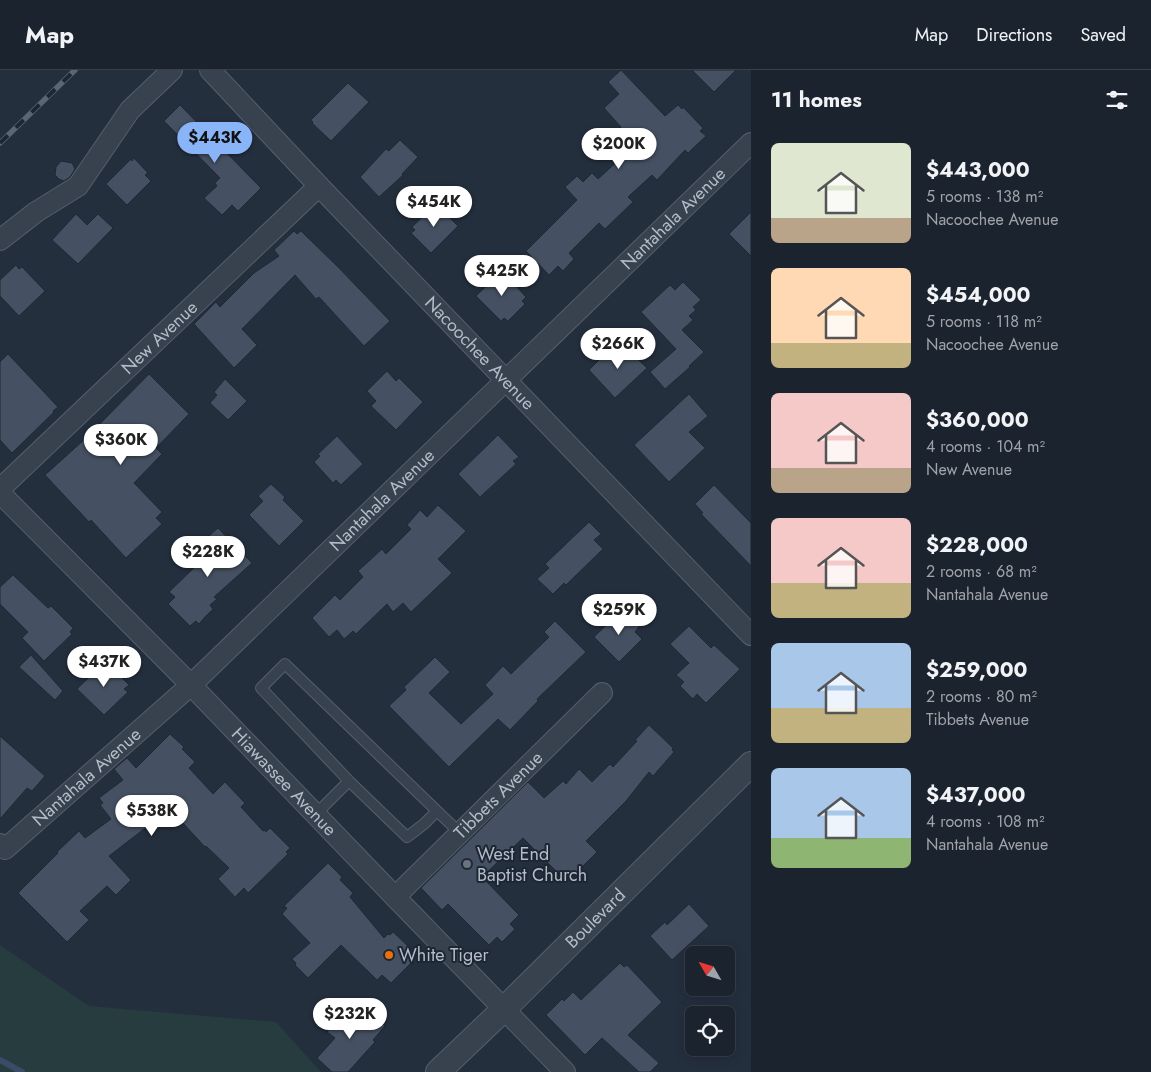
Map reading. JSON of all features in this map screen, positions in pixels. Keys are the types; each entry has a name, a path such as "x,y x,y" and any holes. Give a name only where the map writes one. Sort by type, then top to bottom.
{"street":[{"path":"0,240 36,212 78,186 130,110 172,70"},
{"name":"Nacoochee Avenue","path":"210,70 319,186 751,634"},
{"name":"Nantahala Avenue","path":"3,847 191,685 751,143"},
{"name":"New Avenue","path":"0,491 319,186"},
{"name":"Hiawassee Avenue","path":"0,491 191,685 565,1072"},
{"name":"Tibbets Avenue","path":"395,897 602,692"},
{"name":"Boulevard","path":"438,1072 751,764"}],"lane":[{"path":"437,811 407,837 260,688 285,664 460,833"},
{"path":"315,815 349,780"}],"green space":[{"path":"0,945 89,1006 276,1022 321,1072 0,1072"}],"building":[{"path":"621,70 665,116 678,105 682,109 683,107 703,128 700,131 706,136 688,153 685,150 657,180 652,175 628,197 633,202 605,229 599,223 569,253 574,259 563,271 558,266 549,275 526,251 577,200 565,187 577,176 583,182 592,173 598,179 622,157 606,141 621,127 604,108 619,94 608,82"},
{"path":"692,70 736,70 714,92"},
{"path":"348,83 369,102 331,141 311,120"},
{"path":"180,105 261,188 238,211 232,205 222,215 204,198 217,186 215,183 220,178 164,121"},
{"path":"400,140 418,157 403,175 379,197 360,177 386,149 389,151"},
{"path":"134,158 148,173 145,175 151,181 127,205 106,184"},
{"path":"61,161 72,163 75,169 70,177 64,181 55,175 56,167"},
{"path":"436,204 458,226 431,253 411,233 415,230 412,227"},
{"path":"751,212 751,256 729,234"},
{"path":"76,214 87,225 98,214 113,228 78,264 52,240"},
{"path":"294,231 297,234 301,231 390,321 364,346 319,297 316,299 295,275 242,329 257,345 234,368 194,324 216,302 220,307 254,273 279,256 274,250"},
{"path":"16,265 19,269 22,267 45,291 19,316 0,296 0,280"},
{"path":"502,271 526,297 522,301 525,304 508,321 504,318 501,321 476,296"},
{"path":"683,282 701,300 693,307 696,310 689,316 693,320 682,330 704,352 665,389 650,372 676,349 641,312 670,285 675,290"},
{"path":"620,342 647,368 615,398 589,370 611,348 613,350"},
{"path":"8,354 58,407 12,453 0,440 0,362"},
{"path":"387,371 396,381 399,378 423,402 396,430 371,406 376,401 367,391"},
{"path":"149,374 189,414 156,448 162,454 134,483 162,512 156,518 162,524 126,558 45,475 86,438"},
{"path":"225,379 247,401 228,420 210,403 217,395 214,392"},
{"path":"689,394 708,416 689,432 705,448 669,482 634,445"},
{"path":"498,435 519,457 513,461 516,464 480,497 458,474"},
{"path":"337,436 363,464 341,485 336,480 333,483 314,462 320,456 318,454"},
{"path":"271,484 285,497 283,500 304,521 279,546 249,515 263,501 258,496"},
{"path":"714,485 751,523 751,566 701,514 703,513 695,504"},
{"path":"438,505 466,531 438,559 452,573 411,612 403,603 393,612 387,604 356,634 353,631 344,639 337,630 329,637 312,618 335,595 340,600 363,577 358,571 382,549 386,554 411,529 407,525 420,510 427,517"},
{"path":"589,522 601,534 594,540 603,549 566,585 564,583 553,594 537,579 549,568 545,564"},
{"path":"218,528 252,563 214,597 217,599 210,605 213,609 199,624 196,621 190,626 168,604 175,597 169,592 204,558 195,548"},
{"path":"13,575 48,608 51,606 73,628 70,632 72,634 44,661 22,638 28,632 0,604 0,587"},
{"path":"622,610 639,627 635,632 642,639 619,662 594,637"},
{"path":"555,621 586,652 537,699 538,701 510,730 498,719 449,767 389,706 406,690 404,687 435,657 450,672 429,693 461,724 493,694 485,685 503,666 511,674 549,637 544,632"},
{"path":"689,626 711,648 714,645 740,669 706,703 697,694 693,699 680,686 684,682 676,675 689,663 670,644"},
{"path":"31,655 63,691 55,700 19,667"},
{"path":"106,661 129,685 124,689 128,692 104,715 77,689"},
{"name":"West End Baptist Church","path":"649,725 673,748 674,752 653,776 649,772 626,801 586,841 597,852 567,882 523,838 482,877 519,915 510,924 515,929 502,942 497,937 489,945 448,904 442,910 421,888 528,782 544,798 563,781 566,784 579,769 592,782 610,764 613,767"},
{"path":"170,734 184,747 182,749 195,762 189,768 213,794 225,782 245,803 241,807 263,831 265,830 266,832 270,828 290,848 286,852 288,854 248,893 244,888 235,897 218,879 229,868 205,847 170,809 109,856 131,880 116,895 107,886 80,911 89,920 67,942 18,893 79,831 85,838 111,819 100,805 103,803 99,798 123,780 114,769 127,758 136,768"},
{"path":"0,736 45,776 32,791 27,788 0,819"},
{"path":"328,863 342,877 340,880 353,893 350,897 384,938 393,932 409,947 406,950 415,959 391,983 382,975 377,980 341,945 308,978 295,965 296,963 292,959 310,943 282,914 287,908 284,906"},
{"path":"689,904 709,926 685,946 672,960 650,936 665,922 667,925"},
{"path":"620,963 624,967 627,965 662,1002 628,1035 659,1063 650,1072 639,1072 602,1038 585,1055 546,1015 562,999 564,1001 573,992 581,1000"},
{"path":"350,1005 358,1012 363,1007 385,1026 373,1040 375,1042 348,1072 332,1072 317,1058 335,1038 327,1032"}],"waterway":[{"path":"0,1060 22,1072"}],"railway":[{"path":"0,143 75,70"}],"place":[{"name":"West End Baptist Church","path":"467,864"},
{"name":"White Tiger","path":"389,955"}]}
